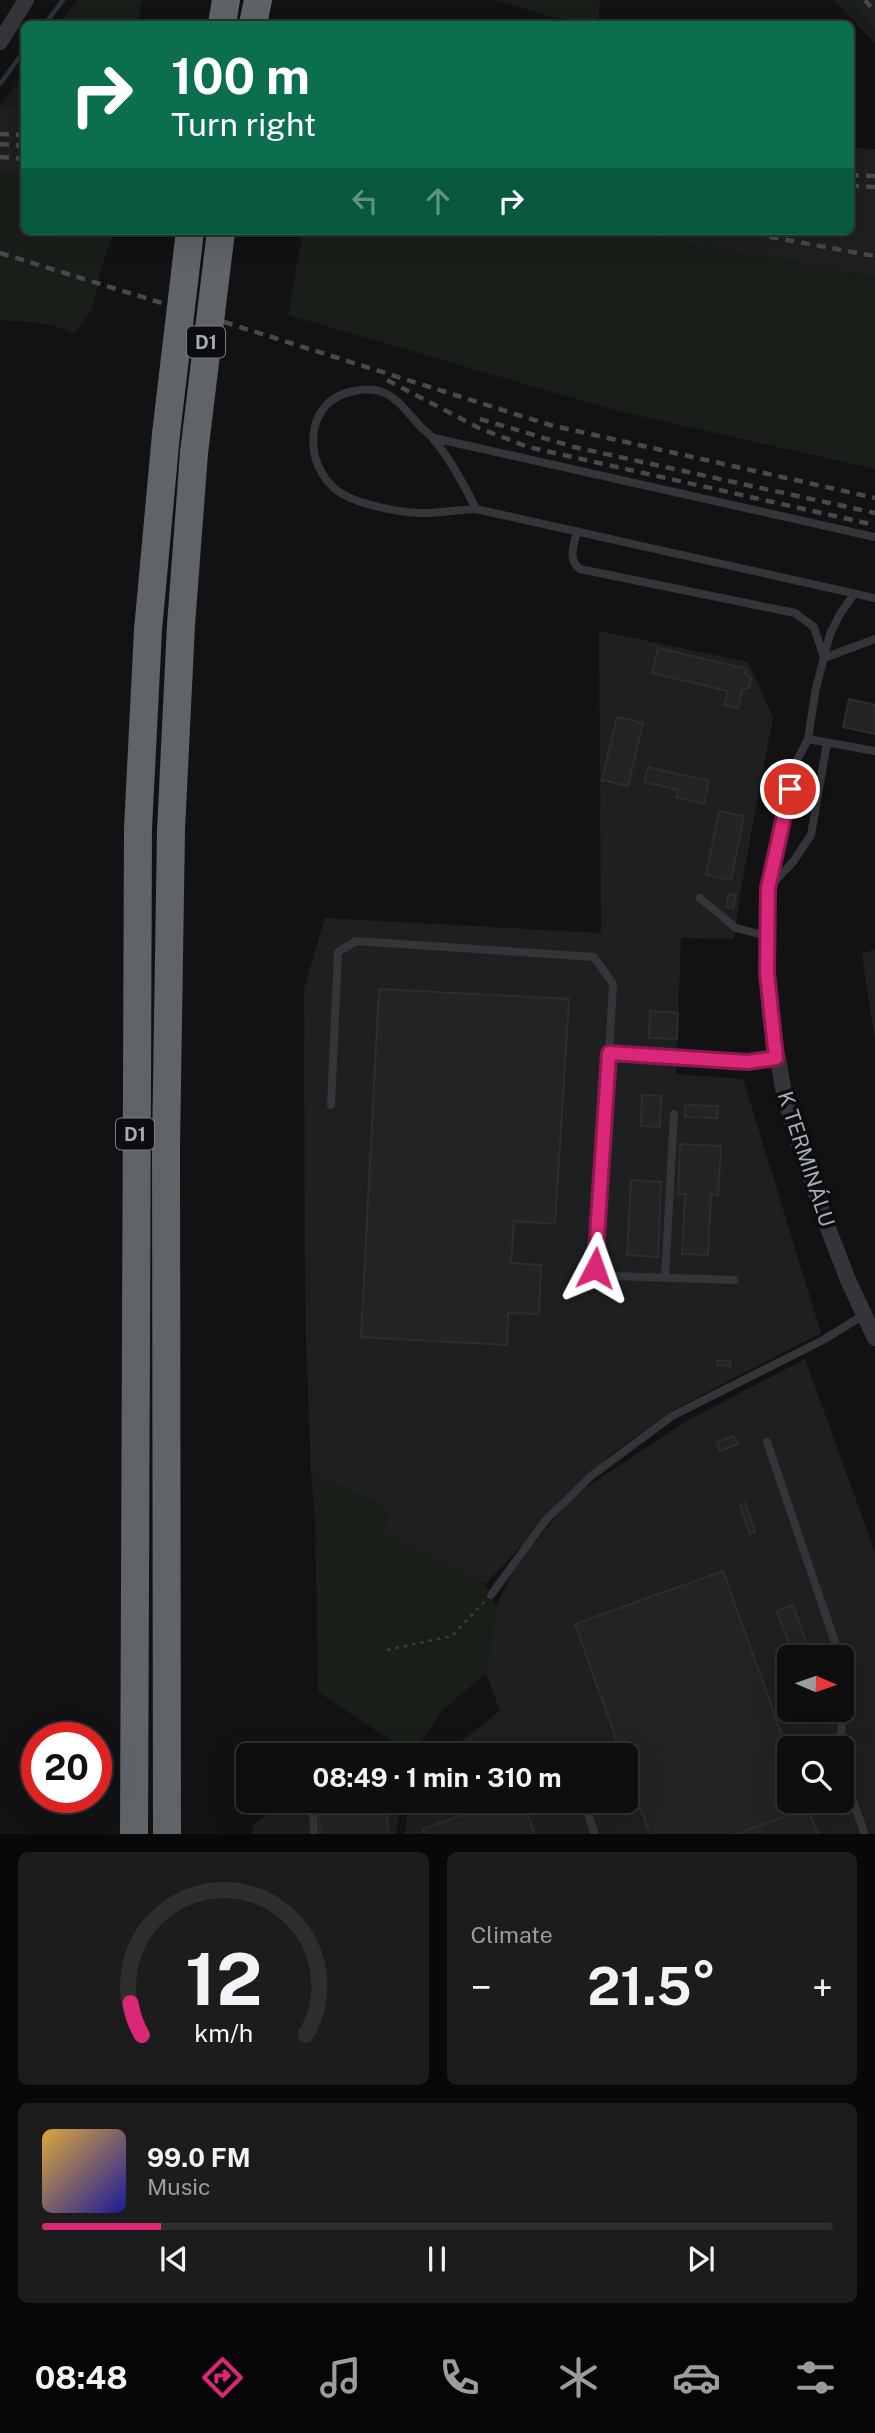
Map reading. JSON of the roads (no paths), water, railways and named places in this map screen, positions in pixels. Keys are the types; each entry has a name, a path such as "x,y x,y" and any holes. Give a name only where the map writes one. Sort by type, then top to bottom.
{"highway":[{"path":"222,21 226,0"},
{"path":"254,21 258,0"},
{"name":"D1","path":"134,1834 138,829 148,630 166,434 190,235"},
{"name":"D1","path":"167,1834 166,1148 171,830 181,625 194,453 221,235"}],"street":[{"path":"0,42 26,0"},
{"name":"K TERMINÁLU","path":"768,888 770,1015 776,1058 794,1129 822,1211 848,1280 870,1312 875,1338"}],"lane":[{"path":"476,509 458,473 433,438 397,401 382,392 371,390 346,393 325,407 317,417 312,441 314,454 324,477 345,495 366,503 413,512 476,509 875,598"},
{"path":"433,438 875,537"},
{"path":"577,531 571,556 573,563 580,569 794,613 814,626 824,658"},
{"path":"768,888 795,764 808,739 816,688 830,634 854,594"},
{"path":"824,658 875,639"},
{"path":"808,739 875,751"},
{"path":"768,888 793,862 811,835 827,743"},
{"path":"700,898 736,928 767,936"},
{"path":"331,1105 338,953 356,941 594,957 612,984 595,1268 613,1276 734,1280"},
{"path":"609,1053 748,1062 776,1058"},
{"path":"666,1278 674,1114"},
{"path":"491,1595 546,1520 591,1476 672,1416 825,1339 870,1312"},
{"path":"767,1442 836,1645"},
{"path":"854,1804 865,1834"},
{"path":"313,1813 314,1834"},
{"path":"588,1813 595,1834"}],"waterway":[{"path":"47,21 63,0"},
{"path":"0,84 21,55"}],"railway":[{"path":"865,0 875,12"},
{"path":"0,134 21,135"},
{"path":"0,144 21,146"},
{"path":"0,157 21,159"},
{"path":"854,175 875,176"},
{"path":"854,186 875,187"},
{"path":"760,235 875,256"},
{"path":"0,253 165,304"},
{"path":"224,322 550,425 875,498"},
{"path":"387,380 479,428 528,447 875,525"},
{"path":"480,419 574,447 875,513"}]}
